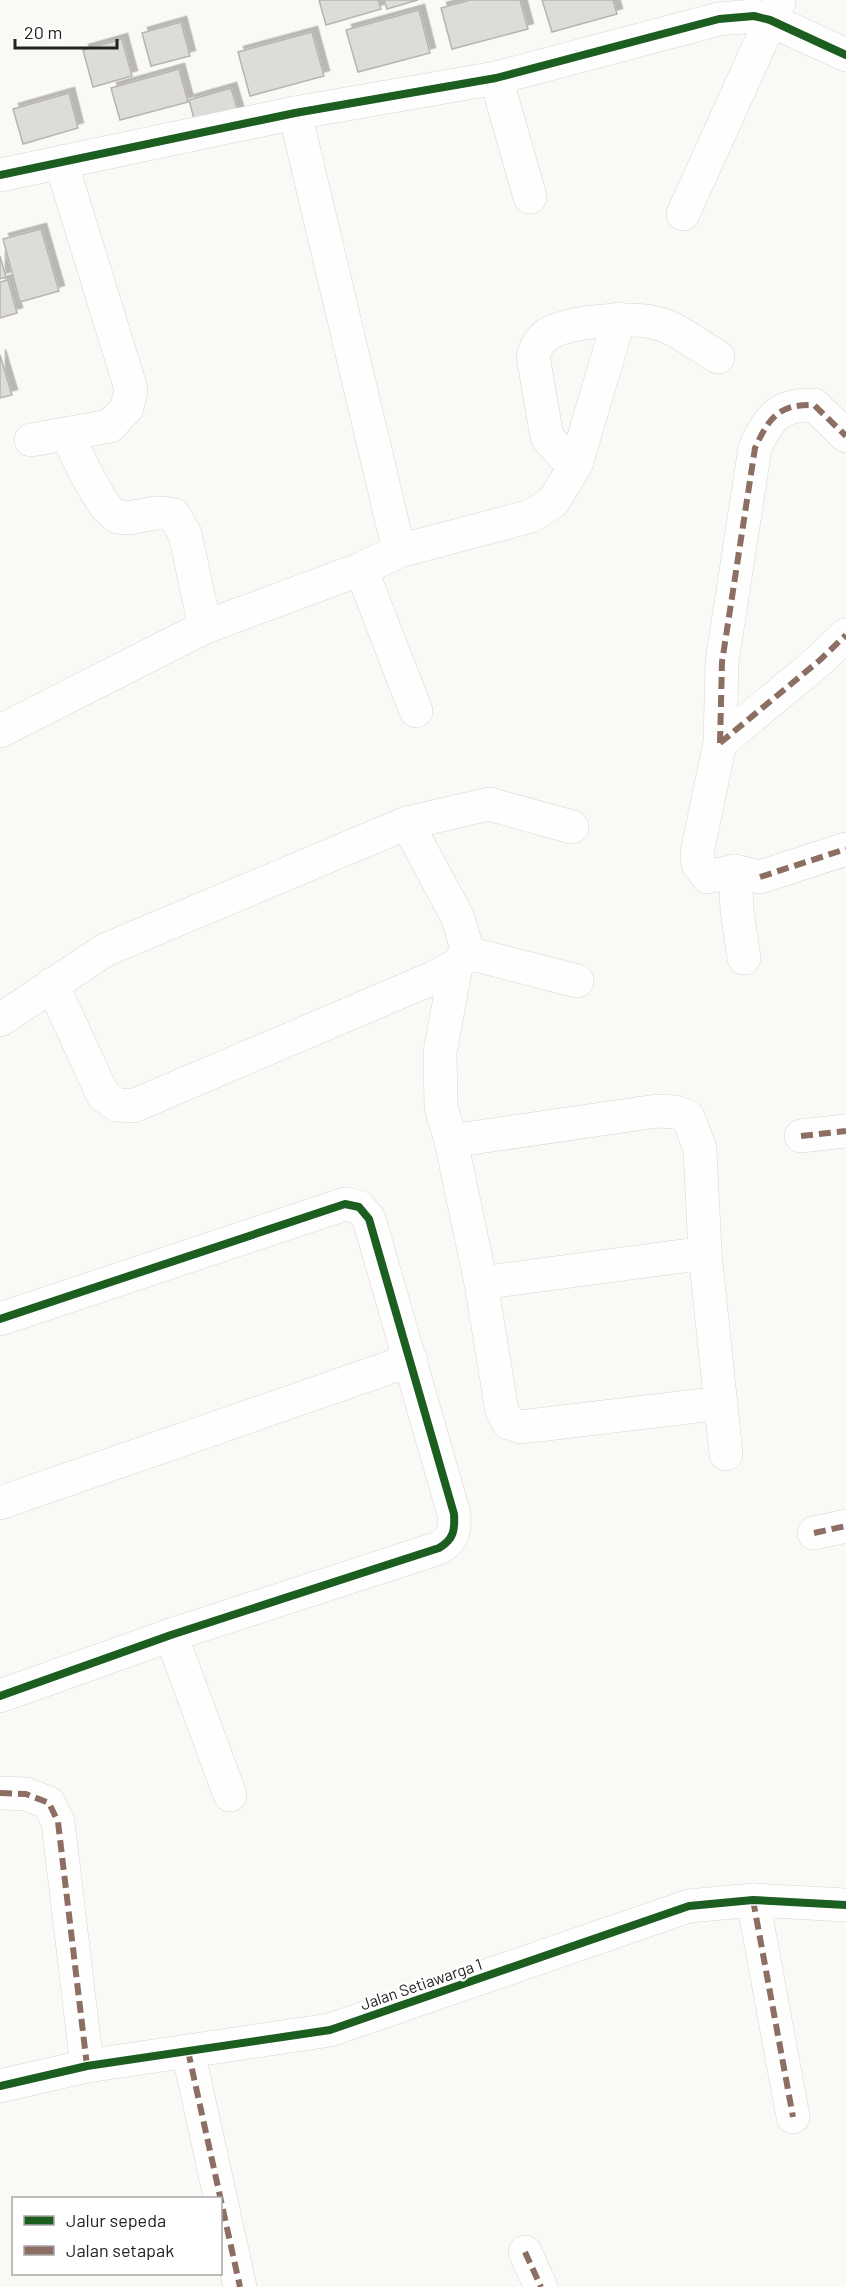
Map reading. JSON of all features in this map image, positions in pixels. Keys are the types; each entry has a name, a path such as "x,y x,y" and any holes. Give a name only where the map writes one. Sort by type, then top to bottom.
{"street":[{"path":"0,175 295,113 496,78 719,20 754,16 775,10 846,55"},
{"path":"682,214 775,10"},
{"path":"496,78 530,197"},
{"path":"295,113 399,551"},
{"path":"31,440 110,426 127,408 131,389 61,162"},
{"path":"576,464 562,455 547,437 533,356 538,343 548,334 618,319 645,320 666,326 718,357"},
{"path":"0,730 206,627 361,569 399,551 531,516 554,501 576,464 618,319"},
{"path":"846,436 814,405 794,404 779,411 765,427 755,448 722,662 720,743 698,842 698,864 708,877 735,871 760,877 846,849"},
{"path":"67,435 106,509 119,517 160,511 174,515 185,534 206,627"},
{"path":"361,569 416,711"},
{"path":"720,743 820,660 846,635"},
{"path":"0,1020 105,950 407,823 489,804 572,827"},
{"path":"407,823 458,918 462,959 440,1052 441,1107 451,1141 481,1283 502,1411 509,1423 521,1427 721,1403"},
{"path":"735,871 737,911 744,958"},
{"path":"51,984 103,1095 117,1105 133,1106 422,983 462,959 577,981"},
{"path":"451,1141 657,1111 675,1112 688,1117 700,1149 705,1253 726,1454"},
{"path":"801,1136 846,1131"},
{"path":"0,1319 345,1204 359,1207 369,1219 411,1360 454,1514 455,1530 448,1542 439,1548 171,1635 0,1696"},
{"path":"481,1283 705,1253"},
{"path":"0,1503 411,1360"},
{"path":"814,1533 846,1526"},
{"path":"171,1635 230,1795"},
{"path":"0,1793 26,1794 49,1803 58,1822 87,2066"},
{"path":"753,1900 793,2117"},
{"name":"Jalan Setiawarga 1","path":"0,2086 87,2066 330,2030 689,1906 753,1900 846,1905"},
{"path":"188,2051 220,2197"},
{"path":"222,2205 240,2287"},
{"path":"525,2252 541,2287"}],"building":[{"path":"319,0 378,0 381,9 326,25"},
{"path":"384,0 418,0 387,9"},
{"path":"470,0 520,0 528,29 452,49 441,8"},
{"path":"542,0 613,0 617,14 552,32"},
{"path":"419,10 430,53 358,72 346,30"},
{"path":"181,22 190,56 151,66 142,33"},
{"path":"312,32 324,76 250,96 238,52"},
{"path":"122,39 132,76 93,87 83,50"},
{"path":"179,69 188,102 120,120 111,88"},
{"path":"231,88 240,118 197,130 189,100"},
{"path":"69,93 78,128 23,144 13,109"},
{"path":"41,229 59,291 20,302 3,239"},
{"path":"0,256 6,277 0,279"},
{"path":"8,280 17,313 0,318 0,282"},
{"path":"0,355 12,395 0,398"}],"marked path":[{"path":"720,743 722,662 755,448 765,428 776,415 783,410 802,405 814,405 846,436"},
{"path":"720,743 820,660 846,635"},
{"path":"760,877 846,849"},
{"path":"801,1136 846,1131"},
{"path":"814,1533 846,1526"},
{"path":"0,1793 26,1794 49,1803 58,1822 87,2066"},
{"path":"753,1900 793,2117"},
{"path":"188,2051 220,2197"},
{"path":"222,2205 240,2287"},
{"path":"525,2252 541,2287"}],"cycle path":[{"path":"0,175 295,113 496,78 719,19 754,16 770,20 846,55"},
{"path":"0,1319 345,1204 359,1207 369,1219 454,1514 454,1529 451,1538 439,1548 171,1635 0,1696"},
{"path":"0,2086 87,2066 330,2030 689,1906 753,1900 846,1905"}]}
